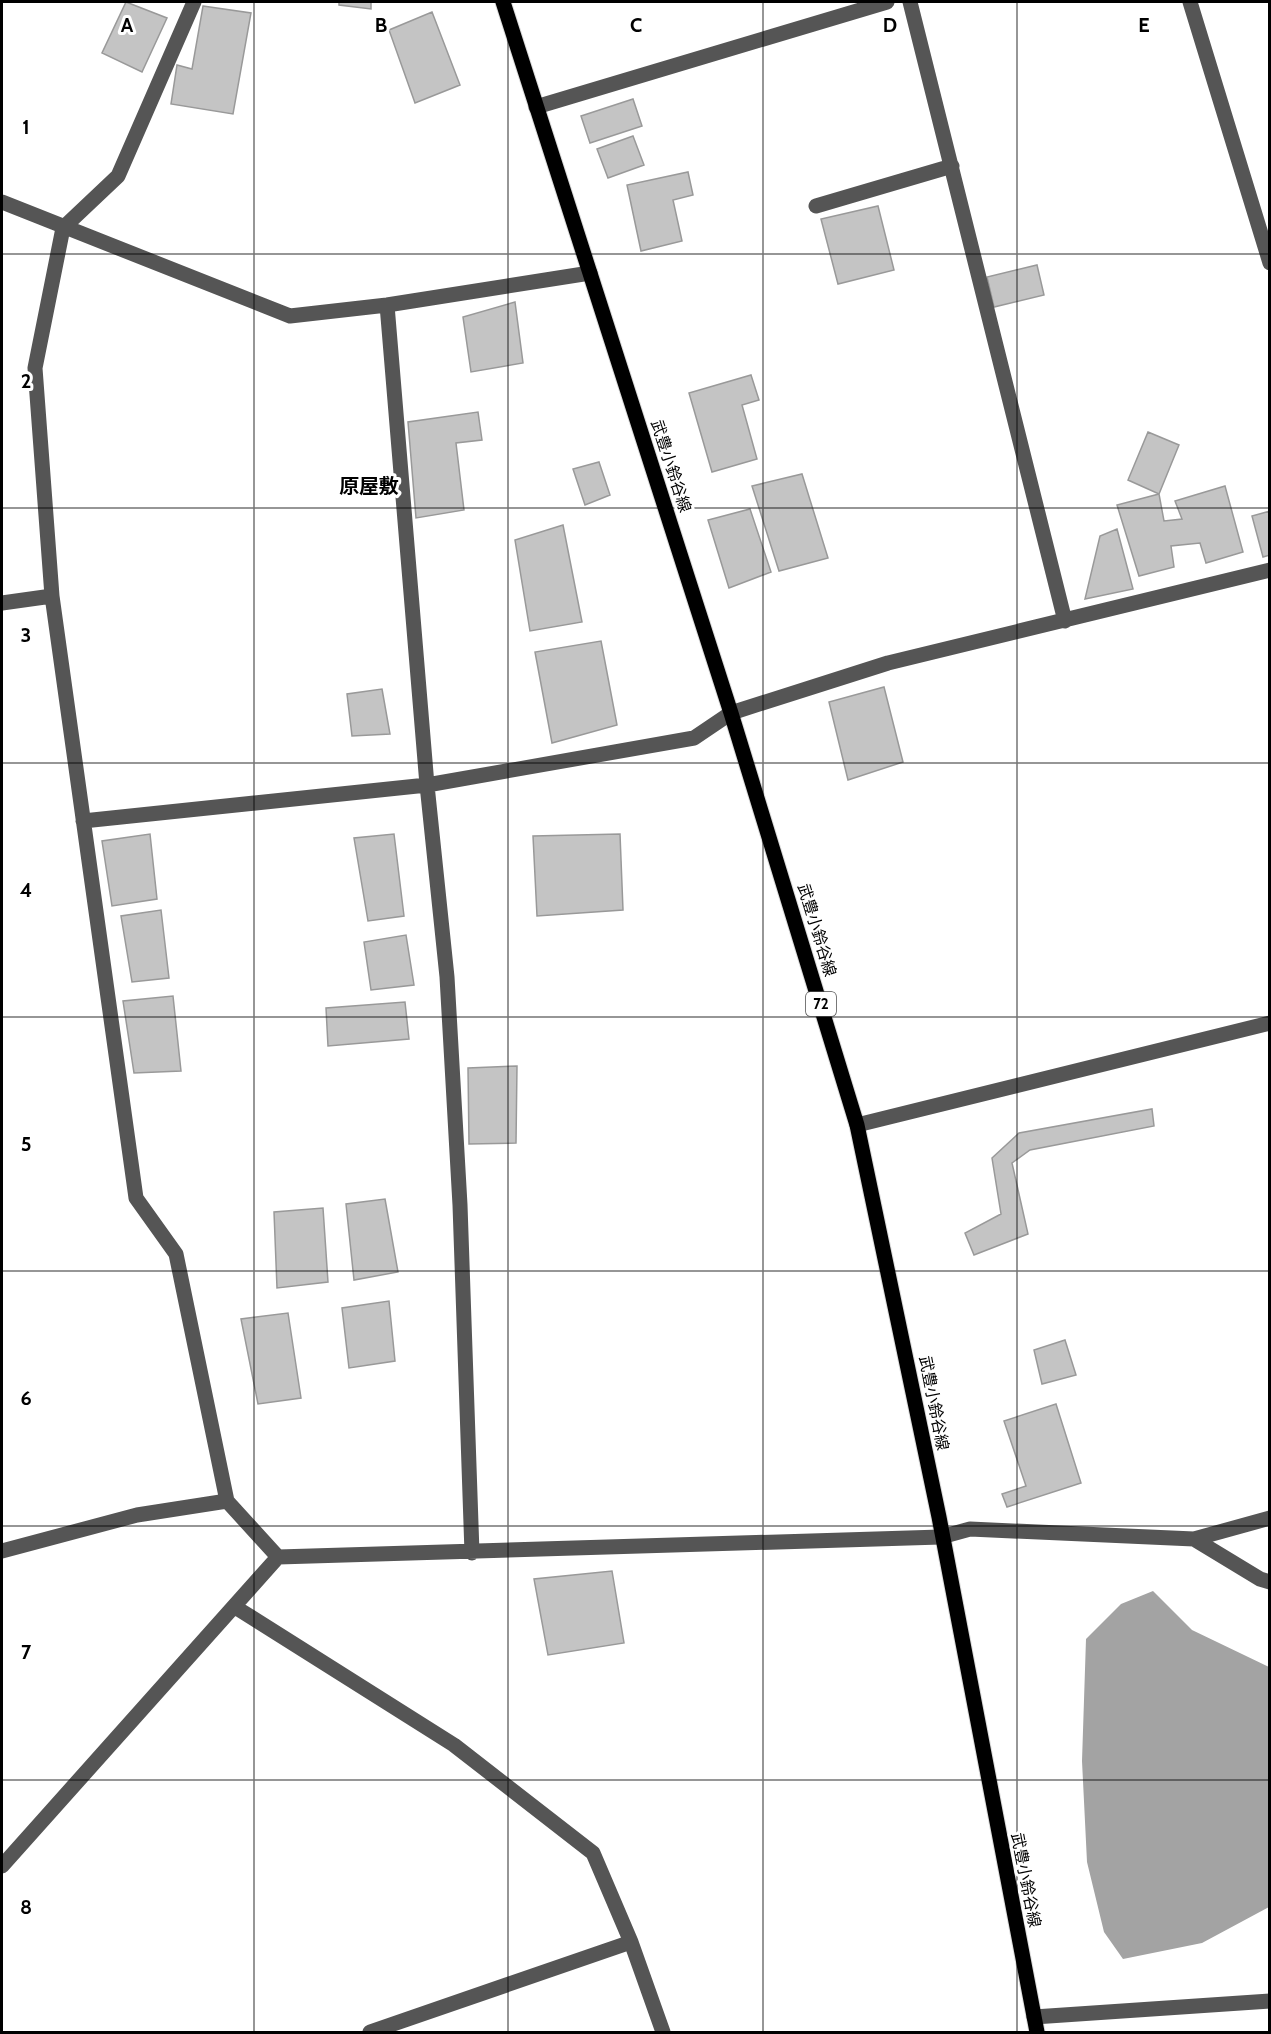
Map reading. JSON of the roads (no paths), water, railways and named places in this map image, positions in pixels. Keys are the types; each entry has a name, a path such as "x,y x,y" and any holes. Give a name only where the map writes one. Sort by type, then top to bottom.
{"main road":[{"name":"武豊小鈴谷線","path":"503,2 731,713 857,1125 904,1345 1035,2025"}],"street":[{"path":"195,2 118,176 63,228 35,368 52,596 136,1198 176,1254 227,1501 278,1557"},
{"path":"536,107 886,2"},
{"path":"910,2 1065,621"},
{"path":"1190,2 1269,263"},
{"path":"816,206 952,166"},
{"path":"2,202 290,316 387,305 590,273"},
{"path":"387,305 427,785 448,989 459,1205 472,1553"},
{"path":"82,821 427,785 694,738 731,713 888,663 1269,570"},
{"path":"2,603 52,596"},
{"path":"857,1125 1269,1023"},
{"path":"2,1551 137,1515 227,1501"},
{"path":"2,1866 278,1557 472,1553 941,1537 970,1529 1194,1539 1269,1518"},
{"path":"1194,1539 1260,1579 1269,1582"},
{"path":"235,1607 454,1745 593,1853 631,1942 663,2032"},
{"path":"370,2032 631,1942"},
{"path":"1035,2025 1269,2001"}],"district":[{"name":"原屋敷","path":"369,486"}]}
